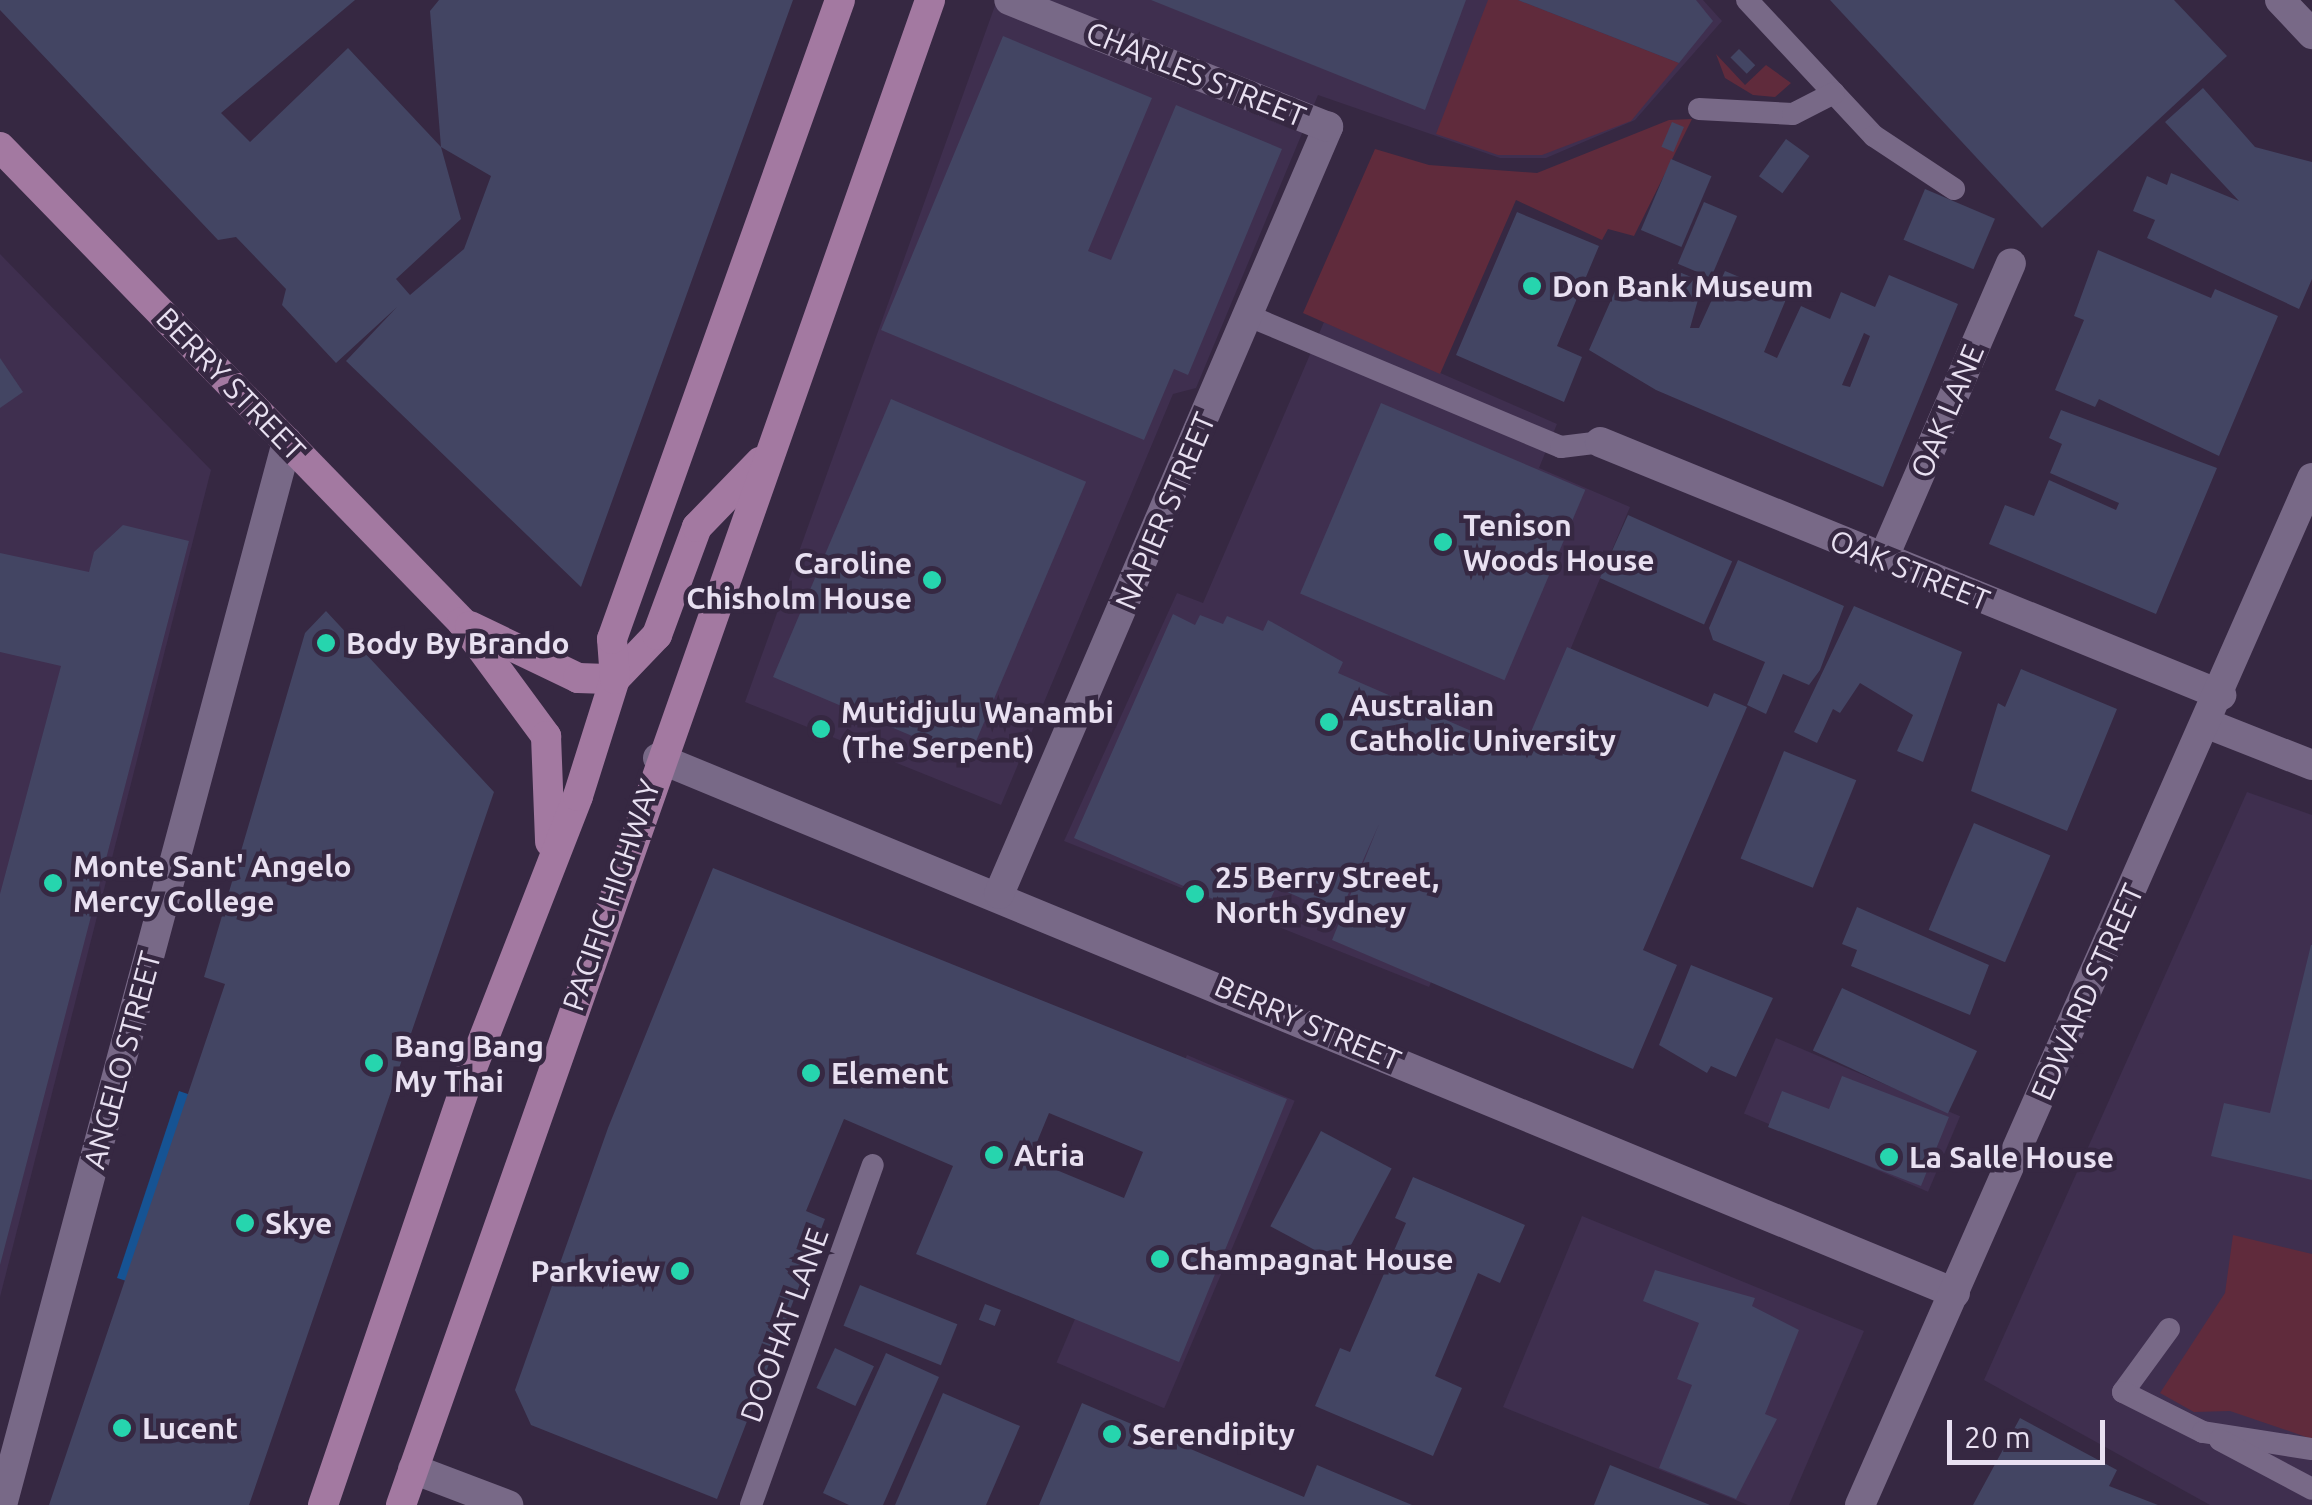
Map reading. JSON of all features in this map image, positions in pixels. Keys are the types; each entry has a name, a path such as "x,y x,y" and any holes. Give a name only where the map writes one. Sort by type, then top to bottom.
{"main road":[{"name":"PACIFIC HIGHWAY","path":"616,679 612,640 840,0"},
{"name":"PACIFIC HIGHWAY","path":"401,1505 658,758 930,0"},
{"name":"BERRY STREET","path":"0,147 462,622 546,736 553,794 549,870"},
{"name":"PACIFIC HIGHWAY","path":"323,1505 616,679 657,634 697,527 767,456"},
{"name":"BERRY STREET","path":"462,622 578,678 616,679"}],"street":[{"name":"CHARLES STREET","path":"1009,0 1328,126"},
{"path":"2280,0 2312,34"},
{"name":"NAPIER STREET","path":"999,894 1250,316 1328,126"},
{"name":"OAK LANE","path":"1883,559 2011,264"},
{"name":"ANGELO STREET","path":"2,1505 287,442"},
{"name":"OAK STREET","path":"1600,442 2220,695"},
{"name":"EDWARD STREET","path":"1860,1505 2208,724 2312,478"},
{"path":"2208,724 2312,765"},
{"name":"BERRY STREET","path":"658,758 999,894 1955,1292"},
{"path":"414,1469 508,1505"}],"lane":[{"path":"1747,0 1874,136 1954,189"},
{"path":"1699,109 1792,114 1834,92"},
{"path":"1250,316 1405,389 1561,447 1600,442"},
{"name":"DOOHAT LANE","path":"750,1505 873,1165"},
{"path":"2169,1329 2124,1392 2312,1488"},
{"path":"2203,1432 2312,1450"}],"shaded area":[{"path":"997,0 1703,0 1722,21 1635,120 1546,158 1500,158 1318,95 1196,388 1173,394 1001,805 745,702"},
{"path":"1488,0 1518,0 1679,63 1631,121 1542,155 1498,155 1436,134"},
{"path":"1716,54 1745,85 1766,65 1791,83 1775,97 1753,95 1725,78"},
{"path":"1692,119 1634,236 1608,229 1602,240 1516,200 1440,374 1303,313 1375,149 1429,165 1537,173 1669,120"},
{"name":"Monte Sant' Angelo Mercy College","path":"0,254 211,470 0,1297"},
{"name":"Australian Catholic University","path":"1324,322 1557,424 1539,468 1630,507 1429,987 1064,841 1177,593 1203,603"},
{"path":"2247,792 2312,815 2312,1505 2210,1505 1984,1380"},
{"name":"La Salle House","path":"1776,1038 1960,1116 1928,1192 1744,1113"},
{"name":"Champagnat House","path":"1187,1055 1295,1101 1164,1408 1056,1362"},
{"path":"1582,1216 1864,1331 1789,1505 1748,1505 1503,1407"},
{"path":"2233,1235 2312,1254 2312,1439 2230,1411 2194,1412 2160,1393 2225,1293"}],"water":[{"path":"179,1091 223,1106 145,1287 117,1278"}],"building":[{"path":"0,0 355,0 221,113 250,142 348,48 441,147 430,11 439,0 793,0 581,587 346,361 397,307 336,363 282,305 286,289 236,237 218,240 0,10","holes":["441,147 491,176 464,249 410,295 396,279 461,219"]},
{"path":"1151,0 1466,0 1425,110"},
{"path":"1518,0 1696,0 1713,21 1679,63"},
{"path":"1830,0 2174,0 2227,56 2042,228"},
{"path":"1003,36 1152,98 1088,251 1111,260 1176,105 1282,149 1188,375 1174,369 1144,440 881,330"},
{"path":"1739,49 1755,65 1747,74 1731,57"},
{"path":"2203,88 2255,147 2312,162 2312,279 2299,309 2147,238 2155,220 2133,211 2147,176 2167,185 2171,173 2239,201 2165,122"},
{"path":"1672,122 1684,127 1673,152 1661,147"},
{"path":"1786,139 1809,156 1782,193 1759,176"},
{"path":"1671,159 1712,176 1681,247 1641,230"},
{"path":"1925,189 1995,219 1973,269 1904,240"},
{"path":"1704,202 1737,216 1711,278 1678,264"},
{"path":"1517,212 1599,246 1557,346 1582,357 1564,402 1456,355"},
{"path":"2098,250 2211,298 2215,289 2278,316 2219,456 2099,399 2095,407 2055,390 2084,320 2074,316"},
{"path":"1672,269 1703,282 1690,328 1699,328 1725,271 1787,297 1764,352 1777,358 1801,306 1830,319 1841,292 1875,307 1889,275 1958,304 1883,487 1656,390 1589,350 1623,273 1662,291","holes":["1864,333 1870,336 1850,387 1842,385"]},
{"path":"0,358 23,392 0,408"},
{"name":"Caroline Chisholm House","path":"891,399 1086,482 968,760 773,677"},
{"name":"Tenison Woods House","path":"1381,403 1585,490 1504,680 1300,594"},
{"path":"2061,410 2217,468 2156,614 1989,544 2005,505 2034,516 2049,480 2116,510 2119,503 2050,473 2062,444 2049,438"},
{"path":"1628,515 1732,561 1704,624 1600,578"},
{"path":"123,525 189,541 0,1265 0,894 61,666 0,652 0,553 89,572 94,552"},
{"path":"1738,560 1844,606 1820,670 1809,685 1783,674 1766,714 1747,705 1765,662 1713,640 1709,628"},
{"path":"1854,606 1962,652 1923,762 1897,751 1913,715 1860,683 1840,713 1833,709 1817,743 1794,732"},
{"path":"326,611 494,792 249,1505 49,1505 225,984 204,977 305,633"},
{"path":"1173,614 1195,625 1200,615 1223,624 1227,616 1263,631 1268,620 1343,662 1338,673 1522,753 1567,647 1708,707 1714,693 1747,707 1643,950 1677,965 1633,1069 1332,940 1379,824 1339,915 1276,887 1261,920 1074,838"},
{"path":"2021,669 2117,709 2067,831 1971,791 1998,703 2005,707"},
{"path":"1784,751 1856,780 1813,888 1741,859"},
{"path":"1974,823 2050,855 2005,962 1929,930"},
{"path":"713,868 1287,1099 1179,1362 916,1254 953,1166 844,1119 806,1211 825,1219 717,1499 531,1425 515,1390 608,1128","holes":["1049,1113 1143,1152 1124,1198 1030,1159"]},
{"path":"1857,907 1989,965 1970,1015 1851,966 1857,950 1842,944"},
{"path":"2311,945 2312,1180 2211,1156 2224,1103 2270,1113"},
{"path":"1691,965 1773,998 1736,1077 1711,1066 1707,1073 1659,1045"},
{"path":"1842,988 1977,1051 1948,1114 1813,1051"},
{"name":"La Salle House","path":"1842,1076 1949,1117 1921,1186 1768,1127 1782,1091 1829,1109"},
{"path":"1321,1131 1392,1169 1341,1264 1270,1226"},
{"path":"1413,1177 1525,1225 1500,1283 1478,1273 1435,1376 1462,1388 1433,1456 1315,1406 1340,1348 1350,1352 1406,1223 1395,1218"},
{"path":"1655,1270 1755,1298 1752,1306 1799,1330 1765,1414 1777,1419 1736,1499 1659,1468 1692,1385 1677,1379 1699,1323 1643,1301"},
{"path":"860,1285 957,1324 941,1365 844,1326"},
{"path":"985,1304 1001,1310 995,1326 979,1320"},
{"path":"835,1348 874,1366 855,1406 816,1388"},
{"path":"886,1353 939,1377 883,1505 849,1505 823,1493"},
{"path":"943,1393 1020,1426 986,1505 895,1505"},
{"name":"Serendipity","path":"1082,1403 1304,1497 1317,1465 1412,1505 1039,1505"},
{"path":"2020,1418 2117,1470 2109,1486 2158,1505 1973,1505"},
{"path":"1610,1465 1710,1505 1594,1505"}],"place":[{"name":"Don Bank Museum","path":"1532,286"},
{"name":"Tenison Woods House","path":"1443,542"},
{"name":"Caroline Chisholm House","path":"932,580"},
{"name":"Body By Brando","path":"326,643"},
{"name":"Australian Catholic University","path":"1329,722"},
{"name":"Mutidjulu Wanambi (The Serpent)","path":"821,729"},
{"name":"Monte Sant' Angelo Mercy College","path":"53,883"},
{"name":"25 Berry Street, North Sydney","path":"1195,894"},
{"name":"Bang Bang My Thai","path":"374,1063"},
{"name":"Element","path":"811,1073"},
{"name":"Atria","path":"994,1155"},
{"name":"La Salle House","path":"1889,1157"},
{"name":"Skye","path":"245,1223"},
{"name":"Champagnat House","path":"1160,1259"},
{"name":"Parkview","path":"680,1271"},
{"name":"Lucent","path":"122,1428"},
{"name":"Serendipity","path":"1112,1434"}]}
